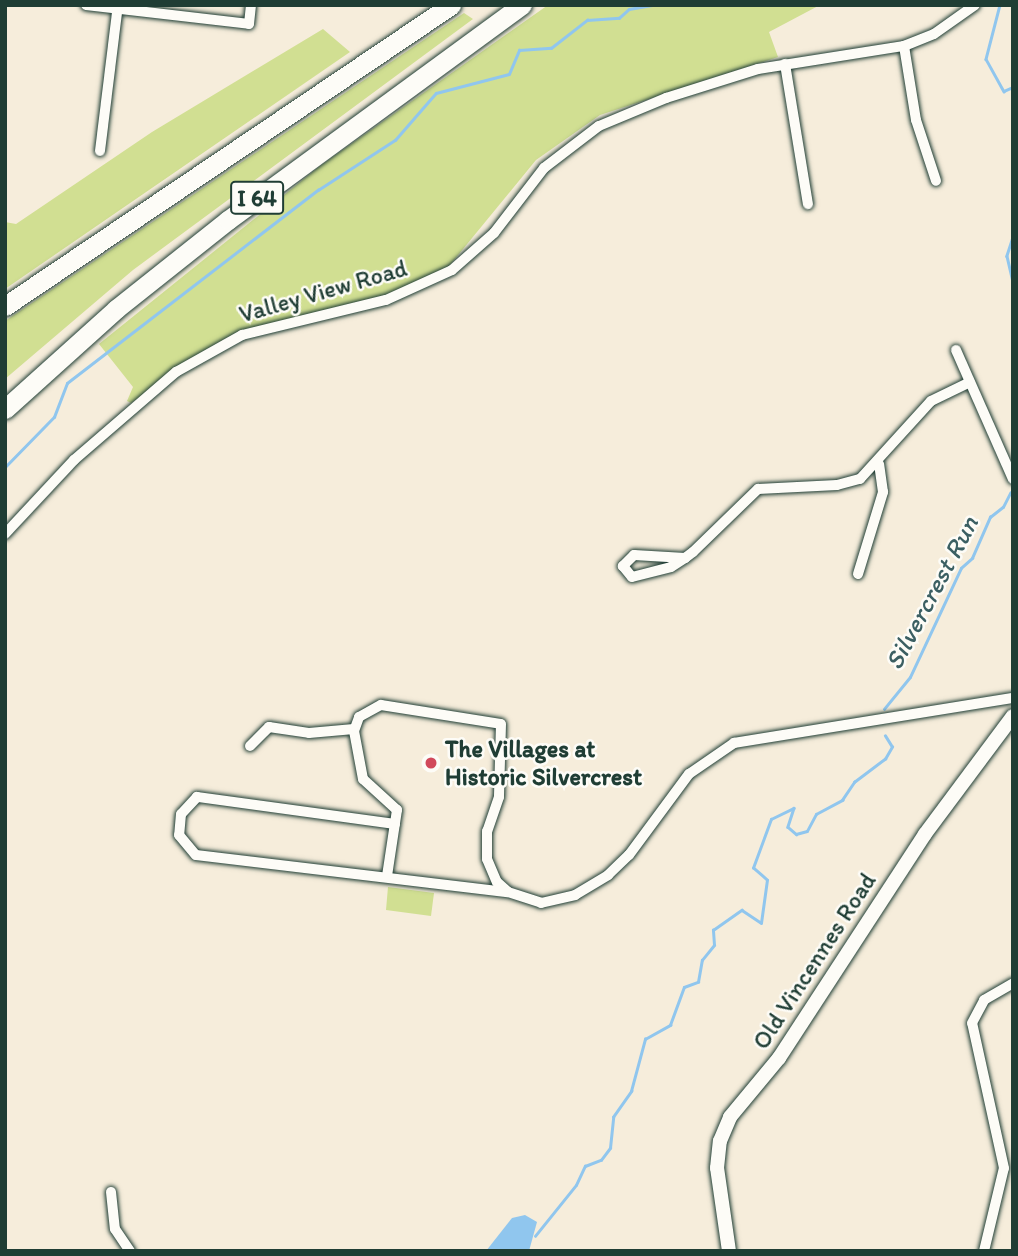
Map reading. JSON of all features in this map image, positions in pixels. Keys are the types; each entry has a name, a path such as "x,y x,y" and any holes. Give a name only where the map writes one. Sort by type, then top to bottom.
{"highway":[{"name":"I 64","path":"5,306 451,5"},
{"name":"I 64","path":"5,409 116,309 228,220 522,5"}],"street":[{"path":"86,5 249,24 251,5"},
{"name":"Valley View Road","path":"5,534 106,430 202,355 242,335 386,300 427,284 475,254 544,168 599,126 666,98 785,64 904,46 934,34 975,5"},
{"path":"100,151 118,7"},
{"path":"904,46 916,120 936,181"},
{"path":"785,64 808,204"},
{"path":"956,350 1013,479"},
{"path":"685,558 634,555 623,566 627,575 636,576 685,558 758,489 846,484 878,464 931,401 970,382"},
{"path":"858,574 883,492 878,464"},
{"path":"395,824 204,797 190,801 181,814 180,841 195,855 387,876 508,892 530,902 552,902 597,883 629,855 690,774 734,743 1013,698"},
{"path":"387,876 397,810 363,779 354,729 364,713 381,705 499,721 503,734 499,797 490,821 487,859 497,882 508,892"},
{"name":"Old Vincennes Road","path":"729,1251 718,1168 720,1141 730,1116 779,1058 925,834 1013,716"},
{"path":"250,746 269,727 309,733 354,729"},
{"path":"984,1251 1008,1170 972,1023 984,1000 1013,983"},
{"path":"111,1192 115,1229 130,1251"}],"green space":[{"path":"548,5 820,5 769,32 778,57 600,115 536,160 445,271 385,297 226,338 131,403 127,401 133,387 99,344 320,166"},
{"path":"464,13 473,19 133,270 5,379 5,321"},
{"path":"323,29 350,52 5,289 5,222 16,224 152,132"},
{"path":"388,887 434,893 431,916 386,910"}],"water":[{"path":"525,1215 537,1222 529,1251 486,1251 512,1218"}],"waterway":[{"path":"5,467 54,417 67,383 318,190 395,140 436,93 509,74 519,50 551,48 587,20 619,18 629,9 652,5"},
{"name":"Silvercrest Run","path":"1000,5 986,59 1004,91 1013,87"},
{"name":"Silvercrest Run","path":"1013,237 1007,256 1013,282"},
{"name":"Silvercrest Run","path":"884,709 910,677 961,568 972,558 990,517 1003,507 1010,493"},
{"name":"Silvercrest Run","path":"535,1236 576,1185 585,1166 601,1160 610,1148 613,1117 631,1091 645,1039 670,1025 684,987 698,982 702,960 714,945 713,930 742,910 761,923 767,880 753,868 771,819 794,808 788,827 796,834 807,831 816,814 842,800 854,782 885,759 892,747 885,736"}],"place":[{"name":"The Villages at Historic Silvercrest","path":"431,763"}]}
